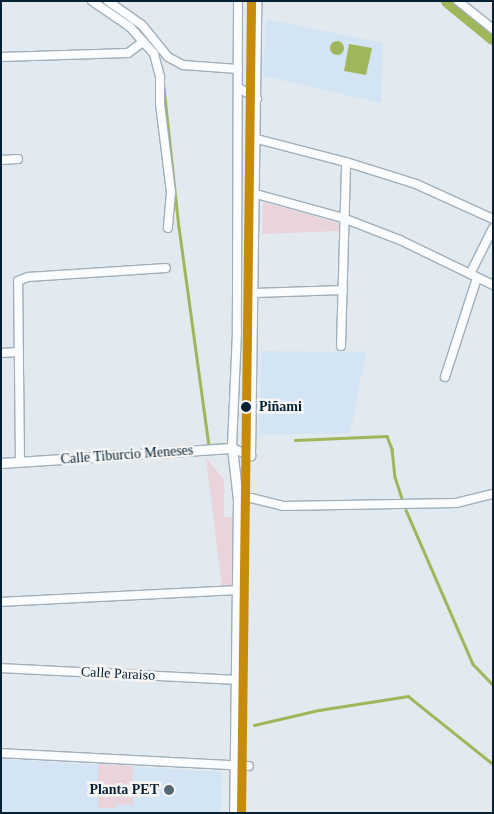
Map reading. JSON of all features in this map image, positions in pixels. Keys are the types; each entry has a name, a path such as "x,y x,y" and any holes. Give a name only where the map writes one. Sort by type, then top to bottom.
{"street":[{"path":"92,1 130,27 154,54 160,77 160,104 171,192 168,228"},
{"path":"108,1 116,4 142,25 168,57 183,66 238,69"},
{"path":"234,813 235,590 238,500 232,448 234,368 238,332 238,1"},
{"path":"257,1 255,293 343,290"},
{"path":"458,1 493,29"},
{"path":"1,57 128,53 143,42"},
{"path":"239,88 257,99"},
{"path":"257,139 346,162 416,184 493,219"},
{"path":"1,160 18,160"},
{"path":"341,346 346,162"},
{"path":"256,194 343,218 400,240 493,285"},
{"path":"445,378 474,276 493,228"},
{"path":"20,462 18,281 28,277 166,268"},
{"name":"Calle Tiburcio Meneses","path":"1,463 232,448 251,456 255,293"},
{"path":"1,353 19,352"},
{"path":"251,498 283,506 456,504 493,494"},
{"path":"1,602 235,590"},
{"name":"Calle Paraiso","path":"1,668 235,680"},
{"path":"1,753 249,766"}],"shaded area":[{"path":"266,19 383,43 381,103 263,76"},
{"path":"337,41 342,43 344,48 342,53 337,55 332,53 330,48 332,43"},
{"path":"349,44 372,48 366,75 344,71"},
{"path":"263,202 339,223 339,231 262,234"},
{"path":"261,351 366,352 350,433 259,435"},
{"path":"206,458 224,479 224,517 232,517 232,585 222,587"},
{"path":"1,759 222,772 221,813 1,813"},
{"path":"98,764 133,766 133,805 116,804 115,808 98,808"}],"waterway":[{"path":"100,1 113,11"},
{"path":"448,1 493,38"},
{"path":"133,25 143,36"},
{"path":"162,69 179,227 209,445 224,444"},
{"path":"295,440 387,436 392,449 395,477 403,501"},
{"path":"406,510 473,664 493,685"},
{"path":"254,725 319,710 408,696 493,764"}],"transit line":[{"path":"241,813 251,1"}],"place":[{"name":"Piñami","path":"246,407"},
{"name":"Planta PET","path":"169,790"}]}
